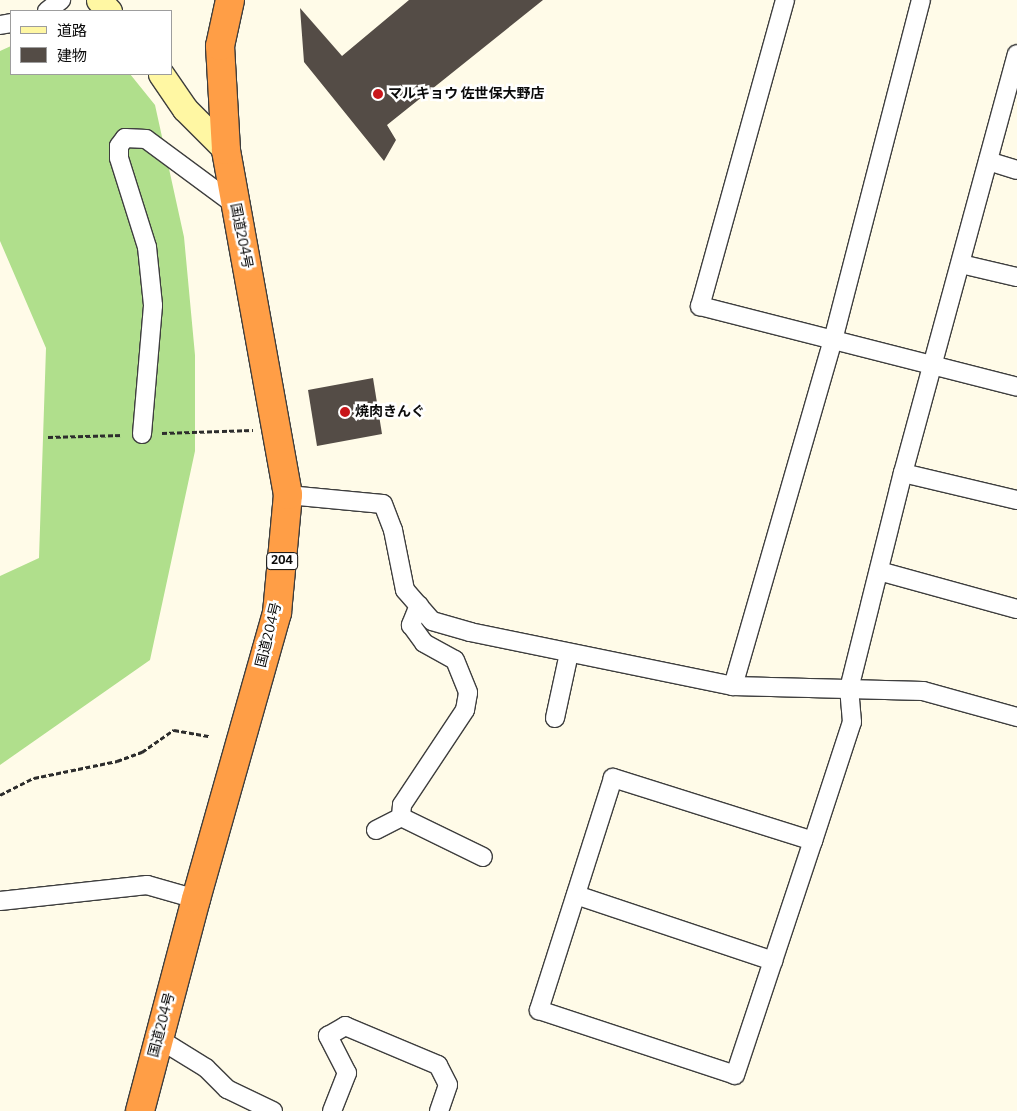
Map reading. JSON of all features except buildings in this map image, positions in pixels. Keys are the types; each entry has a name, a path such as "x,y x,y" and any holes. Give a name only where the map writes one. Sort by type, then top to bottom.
{"highway":[{"name":"国道204号","path":"140,1111 196,898 277,613 288,495 234,204 226,150 220,46 230,0"}],"street":[{"path":"48,10 61,0"},
{"path":"99,0 108,10"},
{"path":"786,0 700,306 1017,387"},
{"path":"733,686 833,340 921,0"},
{"path":"812,841 613,778 540,1010 735,1075 852,722 849,690 930,365 961,264 1017,54"},
{"path":"161,75 186,109 226,150"},
{"path":"142,434 153,305 147,247 118,158 120,146 125,138 146,139 234,204"},
{"path":"988,161 1017,170"},
{"path":"961,264 1017,277"},
{"path":"903,473 1017,500"},
{"path":"288,495 383,504 393,530 405,590 432,620 470,632 733,686 923,691 1017,717"},
{"path":"879,572 1017,609"},
{"path":"401,817 402,804 465,710 468,693 455,660 424,643 411,625 419,605"},
{"path":"555,718 569,653"},
{"path":"376,830 401,817"},
{"path":"401,817 483,856"},
{"path":"0,902 147,885 196,898"},
{"path":"576,895 773,961"},
{"path":"332,1111 347,1073 328,1036 345,1026 438,1065 448,1086 439,1111"},
{"path":"159,1039 206,1068 227,1089 273,1111"}],"path":[{"path":"48,437 258,430"},
{"path":"0,796 48,774 117,761 142,752 174,730 209,736"}],"green space":[{"path":"10,46 10,75 131,75 155,105 184,237 195,355 195,451 150,660 0,765 0,576 39,558 46,348 0,241 0,51"}],"place":[{"name":"マルキョウ 佐世保大野店","path":"378,94"},
{"name":"焼肉きんぐ","path":"345,412"}]}
